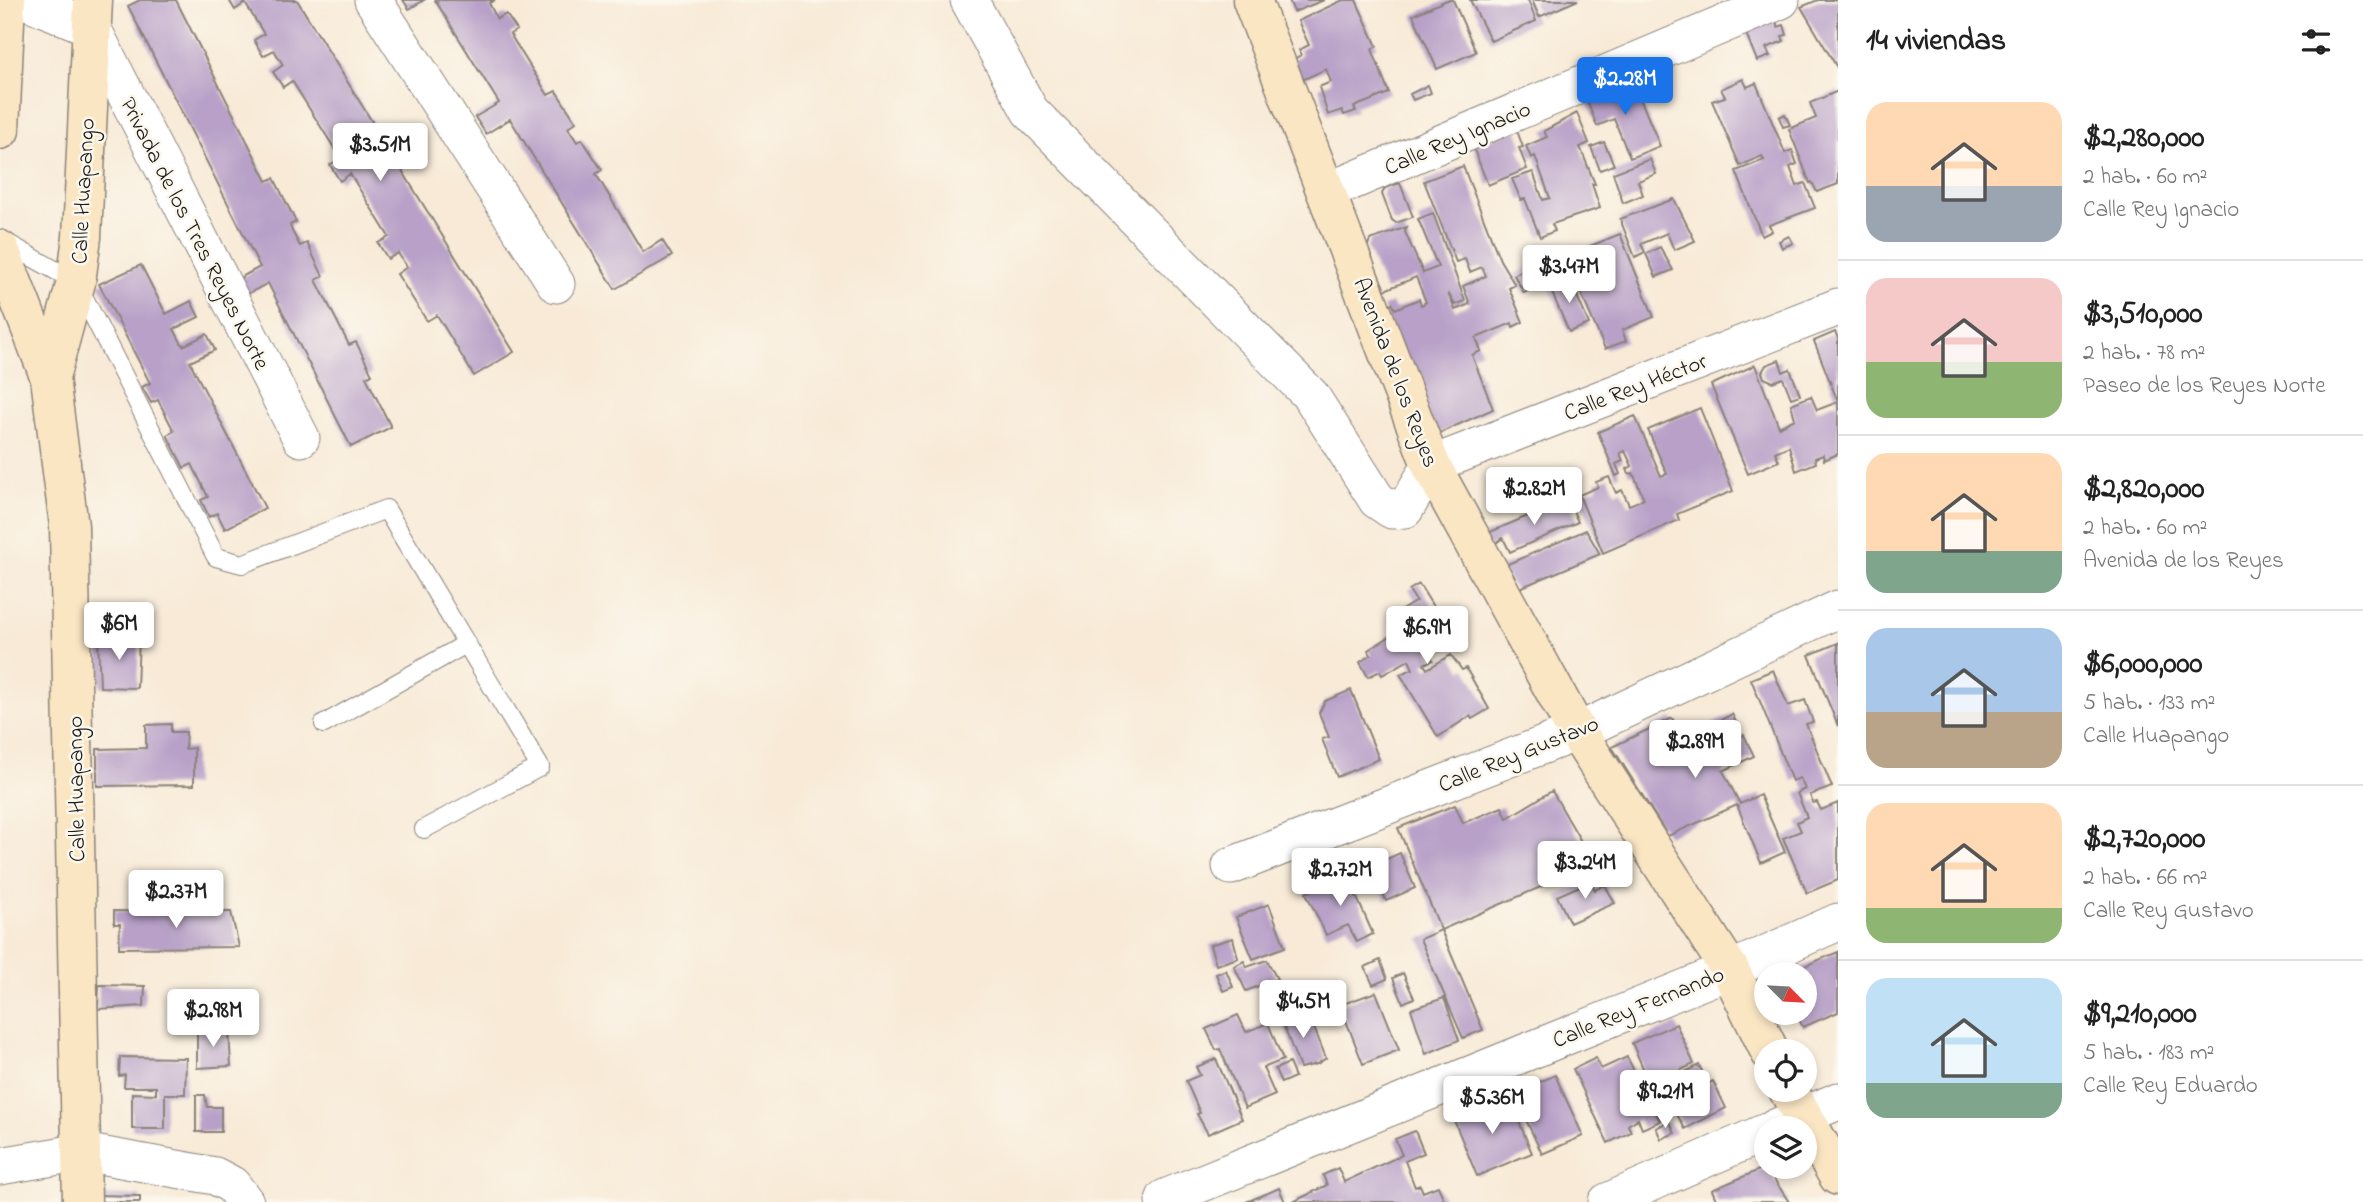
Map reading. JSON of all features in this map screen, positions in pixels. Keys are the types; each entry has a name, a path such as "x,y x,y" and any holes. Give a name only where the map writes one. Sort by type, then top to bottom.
{"main road":[{"path":"0,130 6,0"},
{"name":"Avenida de los Reyes","path":"1252,0 1431,465 1577,732 1730,970 1764,1039"},
{"name":"Calle Huapango","path":"50,378 76,282 82,237 92,14"},
{"name":"Calle Huapango","path":"0,250 50,378 69,526 82,1202"},
{"path":"1788,1112 1838,1176"}],"street":[{"path":"25,0 92,14"},
{"path":"373,0 556,284"},
{"path":"969,0 1030,111 1311,396 1377,500 1392,510 1405,509 1431,465"},
{"name":"Calle Rey Ignacio","path":"1326,192 1781,0"},
{"name":"Privada de los Tres Reyes Norte","path":"92,14 301,438"},
{"name":"Calle Rey Héctor","path":"1431,465 1838,307"},
{"name":"Calle Rey Gustavo","path":"1231,866 1577,732 1838,609"},
{"name":"Calle Rey Fernando","path":"1164,1200 1730,970 1838,922"},
{"path":"1788,1112 1838,1101"},
{"path":"1607,1202 1754,1137"},
{"path":"0,1166 83,1152 215,1176 232,1185 245,1202"}],"lane":[{"path":"0,239 76,282 216,556 242,564 386,509 540,767 424,829"},
{"path":"324,724 466,645"}],"building":[{"path":"140,0 176,0 267,181 274,178 296,222 290,225 300,246 307,243 323,276 316,280 349,345 356,342 372,374 366,377 391,427 351,447 268,283 242,297 234,281 260,267 128,6"},
{"path":"229,0 297,0 514,352 474,376 437,315 427,321 397,274 407,267 398,253 388,259 378,243 389,237 360,190 350,174 340,181 330,165 340,158 331,143 292,81 283,87 273,72 283,65 274,50 263,56 254,40 264,34 245,3 235,10"},
{"path":"403,0 424,0 409,9"},
{"path":"435,0 495,0 489,3 497,19 506,14 517,30 510,34 548,95 556,91 576,122 568,128 577,142 582,139 602,170 596,174 643,252 662,240 672,256 615,289 510,119 486,134 475,117 499,103"},
{"path":"1289,0 1324,0 1294,12"},
{"path":"1343,0 1356,0 1377,46 1372,49 1389,93 1354,107 1356,111 1344,115 1342,110 1328,115 1319,87 1331,82 1326,69 1300,81 1292,60 1301,55 1299,50 1309,45 1298,21"},
{"path":"1447,0 1453,0 1476,52 1437,69 1413,15"},
{"path":"1470,0 1528,0 1536,21 1491,41"},
{"path":"1532,0 1578,0 1539,17"},
{"path":"1818,0 1838,0 1838,69 1801,7"},
{"path":"1775,18 1778,27 1784,25 1787,35 1782,36 1784,41 1766,48 1770,56 1757,61 1745,31"},
{"path":"1632,79 1660,146 1630,158 1614,119 1597,126 1586,98"},
{"path":"1743,79 1747,87 1756,83 1785,153 1792,150 1797,164 1790,167 1797,186 1805,183 1815,208 1769,225 1772,231 1762,236 1736,171 1764,160 1762,156 1740,166 1712,101 1725,97 1721,89"},
{"path":"1428,85 1431,93 1413,100 1410,94"},
{"path":"1838,91 1838,184 1817,192 1812,182 1810,183 1789,129 1816,118 1810,103"},
{"path":"1577,113 1589,143 1580,147 1595,184 1592,184 1600,208 1552,224 1555,231 1540,237 1525,199 1521,200 1512,179 1533,172 1543,200 1550,198 1535,156 1531,158 1526,146 1547,137 1544,131"},
{"path":"1785,114 1790,125 1783,127 1779,117"},
{"path":"1516,128 1523,147 1519,148 1527,169 1488,185 1473,147"},
{"path":"1604,142 1614,165 1600,170 1591,147"},
{"path":"1650,159 1656,174 1638,181 1643,195 1623,203 1613,173"},
{"path":"1463,166 1500,260 1515,285 1509,288 1523,322 1513,327 1512,323 1476,338 1481,351 1472,355 1493,409 1431,437 1383,306 1392,303 1395,309 1419,299 1421,305 1426,302 1416,277 1385,290 1367,248 1370,240 1407,227 1405,232 1423,273 1438,267 1418,219 1433,213 1465,301 1455,305 1448,293 1455,310 1470,304 1463,286 1486,276 1482,267 1470,272 1465,259 1456,262 1424,181"},
{"path":"1400,183 1413,217 1396,223 1392,220 1382,194 1385,188"},
{"path":"1674,199 1695,241 1674,250 1667,233 1641,244 1645,252 1635,257 1620,219"},
{"path":"1620,234 1654,317 1622,330 1626,341 1605,349 1565,256"},
{"path":"1789,236 1793,243 1782,248 1779,241"},
{"path":"1660,247 1673,270 1656,277 1646,254"},
{"path":"1557,252 1563,268 1539,276 1543,283 1524,293 1514,275 1533,264 1531,262"},
{"path":"141,265 166,314 191,301 199,317 174,329 183,346 207,334 215,350 190,362 265,508 225,529 217,513 209,517 201,500 208,497 192,464 184,468 167,435 174,431 158,400 151,403 142,387 150,383 99,284"},
{"path":"1569,277 1589,324 1569,332 1549,286"},
{"path":"1835,332 1838,338 1838,402 1814,341"},
{"path":"1779,360 1783,372 1790,369 1800,395 1791,398 1783,378 1773,382 1764,378 1762,372 1766,365"},
{"path":"1755,365 1779,427 1795,419 1791,404 1811,396 1817,410 1838,402 1838,454 1824,460 1823,455 1815,458 1816,463 1796,471 1789,446 1775,452 1779,461 1748,474 1711,385"},
{"path":"1700,408 1733,491 1677,514 1679,520 1603,553 1579,495 1598,487 1596,482 1609,477 1616,493 1622,490 1629,505 1644,499 1633,473 1629,474 1627,469 1632,466 1625,451 1620,453 1623,461 1616,464 1620,474 1616,476 1598,432 1635,416 1661,476 1667,474 1648,430"},
{"path":"1568,499 1578,522 1510,552 1503,538 1489,548 1481,536"},
{"path":"1586,530 1600,554 1515,590 1501,567"},
{"path":"1419,584 1452,637 1428,652 1433,660 1424,664 1427,669 1451,655 1462,670 1466,668 1489,709 1472,719 1470,716 1438,737 1400,674 1413,669 1409,660 1382,675 1380,671 1368,677 1360,662 1371,655 1368,650 1397,632 1389,618 1416,601 1409,590"},
{"path":"98,636 139,637 137,688 100,687"},
{"path":"1838,643 1838,726 1809,655"},
{"path":"1773,670 1788,706 1805,700 1813,722 1806,724 1832,787 1810,795 1813,803 1817,802 1821,810 1838,803 1838,880 1807,893 1783,838 1801,831 1797,822 1807,817 1797,793 1805,789 1800,778 1792,781 1751,679"},
{"path":"1351,690 1379,759 1337,777 1322,739 1329,737 1319,713 1325,701"},
{"path":"1732,714 1739,728 1734,731 1738,738 1744,735 1754,756 1723,771 1740,804 1760,795 1785,852 1761,863 1737,805 1668,836 1612,747 1672,718 1691,750 1707,740 1702,730"},
{"path":"171,724 171,732 186,732 185,749 194,748 194,785 97,786 97,749 146,748 146,725"},
{"path":"1552,791 1594,864 1441,930 1398,828 1455,805 1463,823 1502,807 1507,818"},
{"path":"1400,853 1415,888 1386,901 1371,866"},
{"path":"1346,873 1373,934 1357,942 1348,925 1326,935 1306,893"},
{"path":"1591,881 1595,890 1605,885 1615,903 1570,923 1557,896"},
{"path":"1269,904 1285,947 1253,959 1236,917"},
{"path":"114,911 231,912 239,947 119,948 120,924 114,924"},
{"path":"1441,930 1483,1030 1463,1038 1420,939"},
{"path":"1233,938 1238,958 1216,965 1210,945"},
{"path":"1838,952 1838,1012 1817,1021 1817,962 1814,962"},
{"path":"1267,960 1277,979 1246,991 1234,966 1244,961 1247,967"},
{"path":"1380,960 1387,979 1373,985 1365,967"},
{"path":"1226,970 1233,987 1223,991 1216,974"},
{"path":"1403,973 1414,998 1403,1003 1393,978"},
{"path":"99,985 145,986 144,1006 98,1009"},
{"path":"1376,992 1399,1050 1363,1064 1340,1005"},
{"path":"1444,998 1459,1040 1426,1054 1411,1009"},
{"path":"1289,1009 1294,1021 1309,1015 1326,1058 1317,1064 1300,1068 1279,1014"},
{"path":"1238,1015 1246,1032 1268,1023 1283,1060 1263,1068 1275,1095 1245,1108 1220,1049 1216,1050 1206,1029"},
{"path":"1676,1024 1694,1064 1650,1084 1632,1043"},
{"path":"229,1030 231,1066 197,1068 197,1031"},
{"path":"120,1057 186,1058 185,1094 165,1094 165,1129 132,1129 132,1093 156,1094 156,1087 124,1087 125,1075 119,1076"},
{"path":"1627,1057 1660,1121 1642,1129 1638,1119 1628,1125 1631,1132 1608,1143 1573,1069 1596,1058 1601,1069"},
{"path":"1216,1059 1242,1119 1208,1134 1197,1114 1200,1113 1186,1081 1200,1075 1196,1067"},
{"path":"1289,1063 1295,1077 1281,1083 1275,1069"},
{"path":"1699,1065 1708,1084 1713,1081 1726,1108 1685,1129 1660,1084"},
{"path":"1555,1075 1583,1136 1542,1154 1514,1094"},
{"path":"196,1095 205,1095 207,1107 221,1107 221,1132 196,1132"},
{"path":"1508,1095 1532,1153 1477,1176 1453,1118"},
{"path":"1669,1121 1675,1133 1661,1139 1656,1128"},
{"path":"1415,1131 1424,1153 1405,1161 1415,1187 1420,1185 1423,1192 1438,1186 1445,1202 1293,1202 1327,1185 1323,1175 1338,1168 1344,1182 1402,1155 1395,1139"},
{"path":"1754,1172 1754,1179 1774,1179 1789,1202 1717,1202 1712,1190"},
{"path":"1279,1188 1285,1202 1246,1202 1268,1193"},
{"path":"96,1195 140,1196 140,1202 96,1202"}]}
